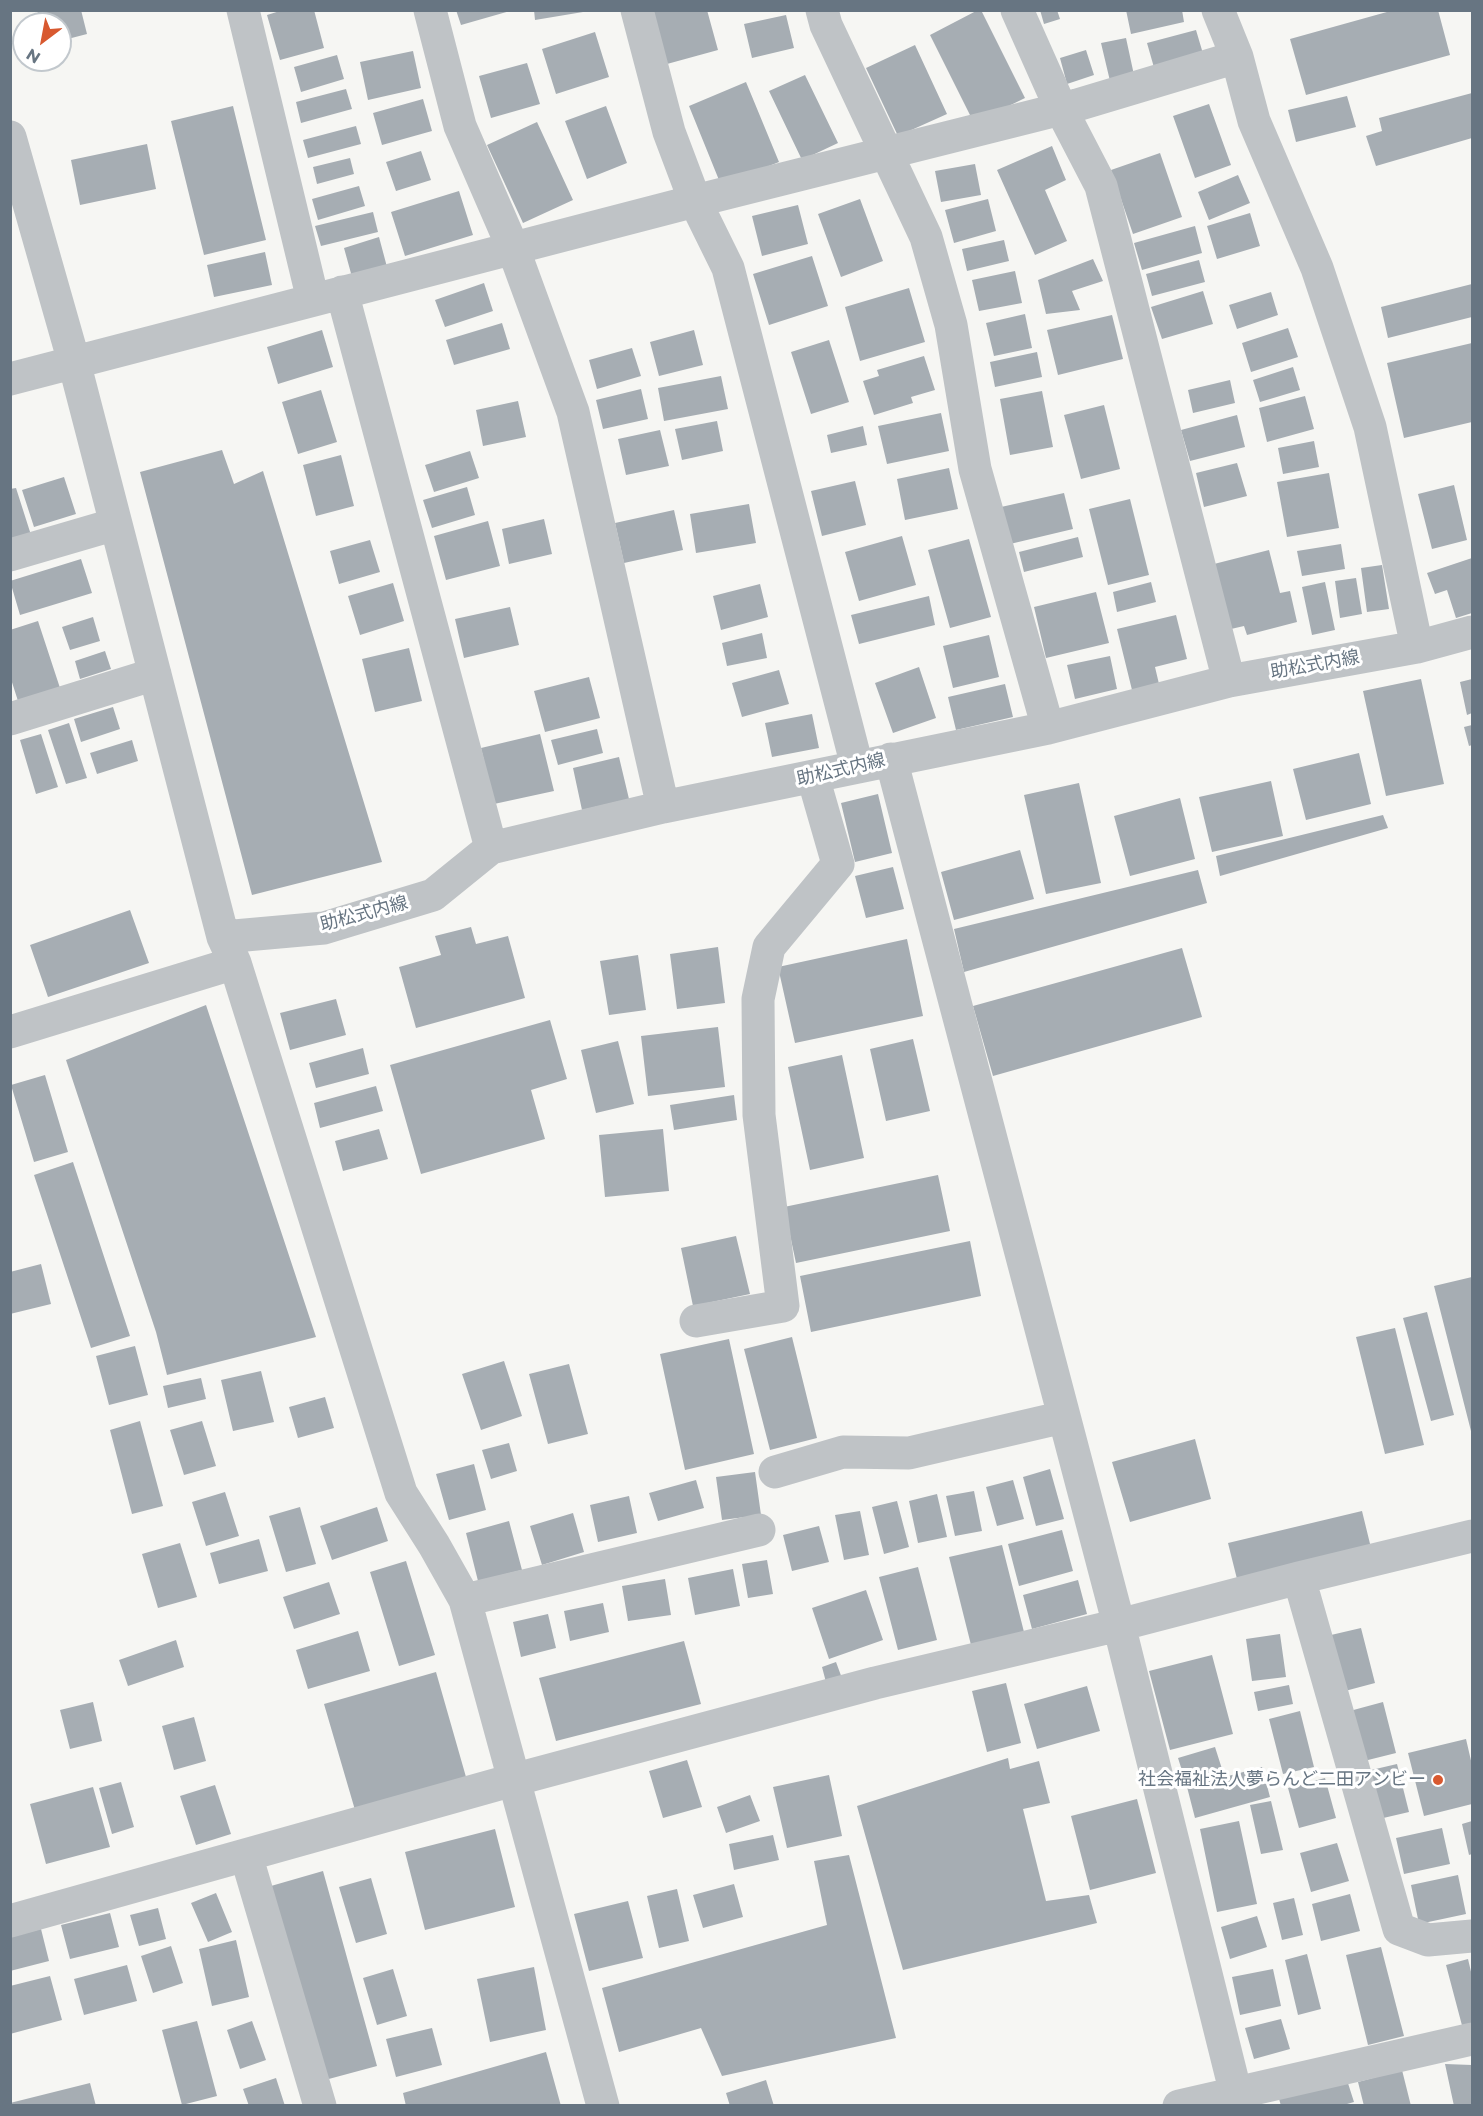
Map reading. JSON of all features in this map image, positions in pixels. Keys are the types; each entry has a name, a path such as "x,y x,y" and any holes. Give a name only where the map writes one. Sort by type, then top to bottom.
{"street":[{"path":"243,10 491,848"},
{"path":"430,10 460,126 513,248 573,412 663,807"},
{"path":"637,10 669,132 695,201 728,268 857,766"},
{"path":"822,10 826,25 926,237 951,325 975,469 1048,728"},
{"path":"1017,10 1061,109 1101,186 1229,681"},
{"path":"1218,10 1237,57 1254,122 1317,268 1370,427 1417,647"},
{"path":"10,380 695,201 1061,109 1237,57"},
{"path":"10,137 74,362 229,950 401,1493 465,1600 603,2106"},
{"path":"10,555 116,524"},
{"name":"助松式内線","path":"10,1032 229,950 324,928 433,895 491,848 663,807 1048,728 1229,681 1417,647 1473,632"},
{"path":"10,719 155,674"},
{"path":"891,759 1119,1625 1237,2098"},
{"path":"696,1321 783,1306 759,1115 758,999 769,947 838,864 813,777"},
{"path":"775,1472 843,1452 909,1454 1064,1417"},
{"path":"465,1600 759,1530"},
{"path":"10,1921 513,1780 875,1683 1119,1625 1473,1536"},
{"path":"1299,1578 1399,1929 1428,1940 1473,1935"},
{"path":"246,1855 320,2106"},
{"path":"1179,2106 1237,2098 1473,2039"}],"building":[{"path":"37,10 81,10 87,34 72,38 72,12 38,12"},
{"path":"283,10 314,10 324,48 280,60 267,15"},
{"path":"456,10 510,10 510,11 461,25"},
{"path":"534,10 583,10 583,12 535,20"},
{"path":"652,10 707,10 718,50 667,64"},
{"path":"981,10 1025,98 974,123 930,35"},
{"path":"1040,10 1057,10 1060,19 1044,24"},
{"path":"1126,10 1182,10 1184,22 1131,34"},
{"path":"1394,10 1438,10 1450,55 1306,95 1290,39"},
{"path":"786,15 794,48 752,58 744,24"},
{"path":"1196,30 1204,57 1155,71 1147,43"},
{"path":"595,32 609,77 556,94 542,49"},
{"path":"1126,38 1134,75 1110,81 1101,43"},
{"path":"915,45 947,114 898,136 866,68"},
{"path":"1086,50 1094,75 1067,84 1060,58"},
{"path":"413,51 421,88 368,100 360,62"},
{"path":"337,55 344,79 301,92 294,67"},
{"path":"527,63 540,104 491,118 479,76"},
{"path":"805,75 838,143 802,160 769,91"},
{"path":"746,82 779,162 721,185 689,106"},
{"path":"346,89 352,109 301,123 296,102"},
{"path":"1472,93 1472,138 1376,166 1366,136 1382,131 1379,118"},
{"path":"1347,96 1356,127 1296,142 1288,110"},
{"path":"423,99 432,131 382,145 373,113"},
{"path":"1209,104 1231,165 1195,178 1173,116"},
{"path":"233,106 266,240 204,255 171,121"},
{"path":"606,106 627,163 587,179 565,121"},
{"path":"537,122 573,200 523,223 487,145"},
{"path":"356,126 361,144 308,158 303,140"},
{"path":"147,144 156,189 80,205 71,160"},
{"path":"1052,146 1066,180 1045,190 1067,241 1035,255 997,170"},
{"path":"421,151 431,180 396,191 386,162"},
{"path":"1160,153 1182,217 1133,234 1111,170"},
{"path":"350,158 354,174 317,184 313,167"},
{"path":"975,164 981,195 941,202 935,171"},
{"path":"1238,175 1250,203 1209,220 1198,192"},
{"path":"359,186 365,206 318,220 312,199"},
{"path":"459,191 473,235 405,256 391,212"},
{"path":"860,199 883,261 841,277 818,214"},
{"path":"988,199 996,231 954,243 945,210"},
{"path":"798,205 808,244 762,256 752,216"},
{"path":"373,212 378,232 321,246 315,226"},
{"path":"1250,213 1260,246 1217,259 1207,226"},
{"path":"1195,226 1202,253 1142,270 1134,243"},
{"path":"379,237 387,267 352,277 344,248"},
{"path":"1004,240 1009,261 967,271 962,249"},
{"path":"265,252 272,285 214,297 207,265"},
{"path":"812,256 828,306 769,325 753,274"},
{"path":"1093,259 1103,281 1072,291 1080,310 1046,314 1038,280"},
{"path":"1199,260 1205,282 1152,296 1146,274"},
{"path":"1015,271 1022,303 979,311 972,280"},
{"path":"484,283 493,311 445,327 435,300"},
{"path":"1472,284 1472,317 1388,338 1381,307"},
{"path":"909,288 925,342 860,361 845,307"},
{"path":"1203,291 1213,324 1162,339 1151,307"},
{"path":"1271,292 1278,315 1237,329 1229,305"},
{"path":"1025,314 1032,348 994,356 986,323"},
{"path":"1112,315 1123,359 1058,375 1047,330"},
{"path":"502,323 510,349 454,365 446,340"},
{"path":"1288,328 1298,357 1251,372 1242,343"},
{"path":"322,330 333,367 278,384 267,347"},
{"path":"694,330 703,365 659,376 650,342"},
{"path":"829,340 849,402 811,414 791,352"},
{"path":"1472,343 1472,422 1404,438 1387,363"},
{"path":"632,348 641,376 597,389 589,360"},
{"path":"1037,352 1042,377 995,387 990,362"},
{"path":"924,356 935,390 911,397 913,403 874,415 863,381 879,376 877,370"},
{"path":"1293,367 1300,390 1260,402 1253,380"},
{"path":"721,376 728,409 664,421 658,388"},
{"path":"1230,380 1235,403 1193,413 1188,390"},
{"path":"641,389 648,419 603,429 596,400"},
{"path":"321,390 337,442 298,454 282,402"},
{"path":"1042,391 1053,447 1010,455 1000,399"},
{"path":"1305,396 1314,429 1267,442 1259,408"},
{"path":"518,401 526,437 483,446 476,410"},
{"path":"1104,405 1120,469 1081,479 1064,415"},
{"path":"941,413 949,451 887,464 878,426"},
{"path":"1237,415 1245,447 1190,461 1181,430"},
{"path":"717,421 723,451 682,460 675,429"},
{"path":"863,426 867,445 831,453 827,435"},
{"path":"660,430 669,466 626,475 618,439"},
{"path":"1314,441 1319,467 1283,474 1278,448"},
{"path":"222,450 234,484 263,471 382,862 252,895 140,472"},
{"path":"470,451 479,478 434,492 425,465"},
{"path":"341,455 354,506 316,516 303,465"},
{"path":"1237,463 1247,496 1204,507 1196,473"},
{"path":"949,468 958,509 905,520 897,479"},
{"path":"1329,473 1339,528 1287,537 1277,482"},
{"path":"64,477 76,514 34,527 22,490"},
{"path":"855,481 866,525 822,536 811,491"},
{"path":"1454,485 1467,540 1432,549 1418,494"},
{"path":"467,487 475,515 432,528 423,500"},
{"path":"16,488 31,535 10,541 10,489"},
{"path":"1064,493 1073,529 1010,544 1001,507"},
{"path":"1130,499 1149,575 1108,585 1089,509"},
{"path":"749,504 756,543 696,553 690,514"},
{"path":"674,510 683,550 624,563 615,523"},
{"path":"544,519 552,554 509,564 502,529"},
{"path":"488,521 500,566 446,580 434,536"},
{"path":"902,536 916,585 859,601 845,552"},
{"path":"1078,537 1083,557 1024,572 1019,552"},
{"path":"969,539 991,617 950,628 928,550"},
{"path":"370,540 380,572 339,584 330,551"},
{"path":"1341,544 1345,569 1302,576 1297,551"},
{"path":"1269,550 1280,593 1290,591 1297,622 1247,635 1244,626 1231,629 1214,564"},
{"path":"1472,558 1472,613 1456,618 1447,590 1435,594 1427,573"},
{"path":"81,559 92,593 20,615 10,581"},
{"path":"1382,565 1389,609 1367,612 1361,568"},
{"path":"1356,578 1362,614 1340,618 1335,581"},
{"path":"1151,582 1156,602 1117,612 1113,592"},
{"path":"1325,582 1335,630 1312,635 1302,587"},
{"path":"393,583 404,621 360,635 348,596"},
{"path":"760,584 768,617 721,630 713,596"},
{"path":"1096,592 1109,643 1046,658 1034,607"},
{"path":"929,596 935,625 859,644 851,615"},
{"path":"510,607 519,645 464,658 455,619"},
{"path":"1176,615 1187,659 1155,667 1159,684 1132,690 1117,629"},
{"path":"93,617 100,641 70,650 62,627"},
{"path":"38,621 60,688 18,701 10,676 10,630"},
{"path":"762,633 767,658 727,666 722,643"},
{"path":"989,635 999,677 953,688 943,646"},
{"path":"409,648 422,701 375,712 362,659"},
{"path":"105,651 111,669 80,679 75,661"},
{"path":"1110,656 1117,689 1075,699 1067,665"},
{"path":"919,667 936,718 893,733 875,683"},
{"path":"779,670 789,704 742,717 732,683"},
{"path":"589,677 600,718 545,732 534,691"},
{"path":"1421,679 1444,784 1386,796 1363,691"},
{"path":"1472,679 1472,713 1467,715 1460,682"},
{"path":"1005,684 1013,717 956,730 948,697"},
{"path":"113,707 120,729 81,742 74,719"},
{"path":"812,714 819,748 772,757 765,723"},
{"path":"69,723 87,778 66,784 48,730"},
{"path":"1472,725 1472,745 1469,746 1464,727"},
{"path":"597,729 603,753 558,765 551,740"},
{"path":"41,734 58,787 36,794 20,740"},
{"path":"540,734 554,791 494,804 481,748"},
{"path":"132,740 138,761 97,774 90,753"},
{"path":"1359,753 1371,804 1306,820 1293,769"},
{"path":"619,757 629,799 582,810 573,768"},
{"path":"1271,781 1283,836 1212,852 1199,797"},
{"path":"1079,783 1101,883 1046,894 1024,795"},
{"path":"878,794 892,853 855,862 841,803"},
{"path":"1180,798 1195,859 1130,876 1114,816"},
{"path":"1383,815 1388,828 1220,876 1216,856"},
{"path":"1020,850 1034,899 954,920 941,872"},
{"path":"893,867 904,909 866,918 855,876"},
{"path":"1198,870 1207,903 964,972 954,929"},
{"path":"130,910 149,963 48,997 30,945"},
{"path":"471,927 476,944 508,936 525,998 416,1028 399,967 441,955 435,936"},
{"path":"907,939 923,1016 795,1043 778,967"},
{"path":"718,947 725,1003 677,1009 670,954"},
{"path":"1182,948 1202,1017 993,1076 973,1006"},
{"path":"638,955 646,1010 609,1015 600,961"},
{"path":"336,999 346,1035 290,1050 280,1013"},
{"path":"206,1005 316,1337 167,1375 156,1332 66,1060"},
{"path":"550,1020 567,1079 531,1090 545,1139 421,1174 390,1065"},
{"path":"718,1027 725,1087 648,1096 641,1036"},
{"path":"913,1039 930,1111 886,1121 870,1049"},
{"path":"618,1041 634,1104 596,1113 581,1050"},
{"path":"363,1048 369,1074 316,1088 309,1063"},
{"path":"842,1055 864,1158 810,1170 788,1067"},
{"path":"45,1075 68,1152 34,1162 11,1085"},
{"path":"376,1086 383,1111 320,1128 314,1103"},
{"path":"734,1095 737,1120 674,1130 670,1105"},
{"path":"379,1129 388,1159 343,1171 335,1141"},
{"path":"663,1129 669,1191 605,1197 599,1135"},
{"path":"73,1162 130,1336 91,1348 34,1175"},
{"path":"938,1175 950,1231 796,1263 784,1207"},
{"path":"736,1236 750,1294 693,1306 681,1248"},
{"path":"970,1241 981,1296 811,1332 800,1276"},
{"path":"41,1264 51,1304 10,1314 10,1272"},
{"path":"1472,1277 1472,1435 1434,1286"},
{"path":"1427,1312 1454,1415 1431,1421 1403,1318"},
{"path":"1395,1328 1424,1445 1385,1454 1356,1337"},
{"path":"792,1337 817,1438 770,1450 744,1349"},
{"path":"729,1339 754,1454 685,1470 660,1354"},
{"path":"135,1346 148,1395 109,1405 96,1356"},
{"path":"504,1361 522,1416 481,1430 462,1374"},
{"path":"569,1364 588,1434 548,1444 529,1374"},
{"path":"261,1371 274,1422 233,1431 221,1380"},
{"path":"201,1378 206,1399 168,1408 163,1386"},
{"path":"325,1397 334,1428 298,1438 289,1407"},
{"path":"140,1421 163,1506 132,1514 110,1430"},
{"path":"202,1421 216,1466 184,1475 170,1430"},
{"path":"1195,1439 1211,1499 1130,1522 1112,1462"},
{"path":"509,1443 517,1471 491,1479 482,1450"},
{"path":"474,1464 486,1510 449,1520 436,1474"},
{"path":"1050,1469 1064,1519 1036,1526 1023,1477"},
{"path":"755,1472 761,1515 722,1520 716,1477"},
{"path":"696,1480 704,1508 658,1521 649,1493"},
{"path":"1013,1480 1024,1519 997,1526 986,1487"},
{"path":"974,1491 982,1531 955,1536 946,1496"},
{"path":"225,1492 239,1536 206,1546 192,1502"},
{"path":"937,1494 947,1537 918,1543 909,1501"},
{"path":"629,1496 637,1533 598,1542 590,1505"},
{"path":"897,1501 909,1547 884,1554 872,1507"},
{"path":"300,1507 316,1564 286,1572 269,1516"},
{"path":"377,1507 388,1541 332,1560 320,1526"},
{"path":"860,1511 869,1555 844,1560 835,1515"},
{"path":"1362,1511 1372,1552 1238,1583 1228,1543"},
{"path":"573,1513 584,1552 542,1565 530,1526"},
{"path":"509,1521 522,1570 478,1581 466,1533"},
{"path":"819,1526 829,1562 792,1571 783,1535"},
{"path":"1062,1530 1073,1571 1019,1586 1008,1544"},
{"path":"259,1539 268,1571 219,1584 210,1553"},
{"path":"180,1543 197,1597 158,1608 142,1554"},
{"path":"1002,1545 1024,1632 971,1645 949,1557"},
{"path":"767,1560 773,1594 748,1598 742,1564"},
{"path":"406,1561 435,1655 399,1666 370,1572"},
{"path":"918,1567 937,1640 898,1650 879,1577"},
{"path":"733,1569 740,1606 695,1615 688,1578"},
{"path":"665,1579 671,1615 628,1621 622,1586"},
{"path":"1078,1580 1087,1614 1032,1629 1023,1595"},
{"path":"329,1582 340,1614 294,1629 283,1597"},
{"path":"866,1590 883,1640 829,1659 812,1608"},
{"path":"603,1603 609,1632 570,1641 564,1611"},
{"path":"548,1614 556,1648 521,1657 513,1622"},
{"path":"1361,1628 1375,1683 1345,1691 1331,1635"},
{"path":"358,1631 370,1671 308,1689 296,1650"},
{"path":"1280,1634 1286,1677 1252,1681 1246,1639"},
{"path":"176,1640 184,1667 128,1686 119,1660"},
{"path":"684,1641 701,1704 556,1741 539,1678"},
{"path":"1212,1655 1233,1734 1170,1750 1149,1671"},
{"path":"836,1662 843,1681 827,1686 822,1667"},
{"path":"436,1672 466,1777 355,1810 324,1704"},
{"path":"1006,1683 1021,1743 987,1752 972,1691"},
{"path":"1289,1685 1293,1704 1258,1711 1254,1692"},
{"path":"1087,1686 1100,1731 1037,1749 1024,1704"},
{"path":"93,1702 102,1741 70,1749 60,1710"},
{"path":"1383,1702 1396,1753 1360,1762 1346,1712"},
{"path":"1300,1711 1314,1767 1283,1774 1269,1719"},
{"path":"194,1717 206,1761 174,1770 162,1726"},
{"path":"1466,1739 1472,1765 1472,1804 1424,1816 1408,1753"},
{"path":"1215,1747 1222,1769 1185,1780 1178,1758"},
{"path":"1008,1758 1010,1769 1039,1761 1050,1803 1023,1809 1046,1901 1089,1895 1097,1923 903,1970 857,1806"},
{"path":"687,1760 702,1807 663,1818 649,1771"},
{"path":"1397,1764 1409,1812 1379,1819 1367,1771"},
{"path":"1262,1767 1270,1797 1195,1818 1187,1787"},
{"path":"829,1775 842,1836 787,1848 773,1787"},
{"path":"1325,1778 1336,1818 1299,1828 1288,1788"},
{"path":"121,1782 134,1827 112,1834 99,1788"},
{"path":"215,1785 231,1834 196,1845 180,1796"},
{"path":"93,1787 110,1847 46,1864 30,1804"},
{"path":"750,1795 760,1821 726,1833 717,1807"},
{"path":"1137,1799 1156,1873 1090,1890 1071,1816"},
{"path":"1271,1801 1283,1850 1261,1854 1250,1805"},
{"path":"1239,1821 1257,1904 1217,1912 1200,1829"},
{"path":"1472,1821 1472,1854 1469,1855 1462,1824"},
{"path":"1442,1828 1450,1864 1404,1874 1396,1838"},
{"path":"495,1829 515,1907 425,1930 405,1852"},
{"path":"773,1835 779,1860 734,1870 729,1844"},
{"path":"1337,1843 1349,1881 1311,1892 1300,1853"},
{"path":"849,1855 896,2038 722,2076 701,2028 619,2052 602,1988 827,1925 814,1861"},
{"path":"323,1871 377,2066 325,2080 271,1886"},
{"path":"1458,1875 1466,1914 1419,1924 1411,1885"},
{"path":"371,1878 387,1934 356,1943 339,1887"},
{"path":"734,1884 743,1917 703,1928 693,1895"},
{"path":"677,1889 689,1941 659,1948 647,1896"},
{"path":"216,1893 232,1932 208,1942 191,1903"},
{"path":"1350,1894 1360,1931 1321,1941 1312,1904"},
{"path":"1294,1898 1303,1935 1282,1940 1273,1903"},
{"path":"628,1901 643,1958 589,1971 574,1914"},
{"path":"158,1908 166,1939 139,1946 130,1915"},
{"path":"110,1913 119,1947 70,1959 61,1925"},
{"path":"1257,1916 1267,1947 1230,1959 1221,1927"},
{"path":"41,1929 49,1961 10,1971 10,1937"},
{"path":"236,1940 249,1997 212,2006 199,1949"},
{"path":"171,1946 183,1983 153,1993 141,1956"},
{"path":"1381,1947 1404,2036 1368,2045 1346,1955"},
{"path":"1307,1954 1321,2009 1298,2015 1285,1960"},
{"path":"1468,1959 1472,1976 1472,2031 1464,2033 1446,1965"},
{"path":"127,1965 137,2001 84,2015 74,1979"},
{"path":"534,1967 546,2030 490,2042 477,1979"},
{"path":"393,1969 407,2016 377,2025 363,1978"},
{"path":"1273,1969 1281,2006 1240,2015 1232,1977"},
{"path":"50,1976 62,2020 10,2034 10,1986"},
{"path":"1281,2019 1290,2049 1254,2059 1245,2028"},
{"path":"197,2021 217,2096 182,2105 162,2030"},
{"path":"252,2021 266,2060 240,2069 227,2030"},
{"path":"432,2028 442,2065 396,2077 386,2039"},
{"path":"546,2052 561,2106 406,2106 403,2093"},
{"path":"1445,2064 1472,2065 1472,2106 1454,2106"},
{"path":"1402,2070 1411,2106 1364,2106 1358,2082"},
{"path":"1346,2077 1354,2102 1340,2106 1281,2106 1278,2095"},
{"path":"276,2078 285,2106 249,2106 243,2089"},
{"path":"766,2080 774,2106 730,2106 726,2093"},
{"path":"90,2083 96,2106 10,2106 10,2103"}],"place":[{"name":"社会福祉法人夢らんど二田アンビー","path":"1438,1780"}]}
